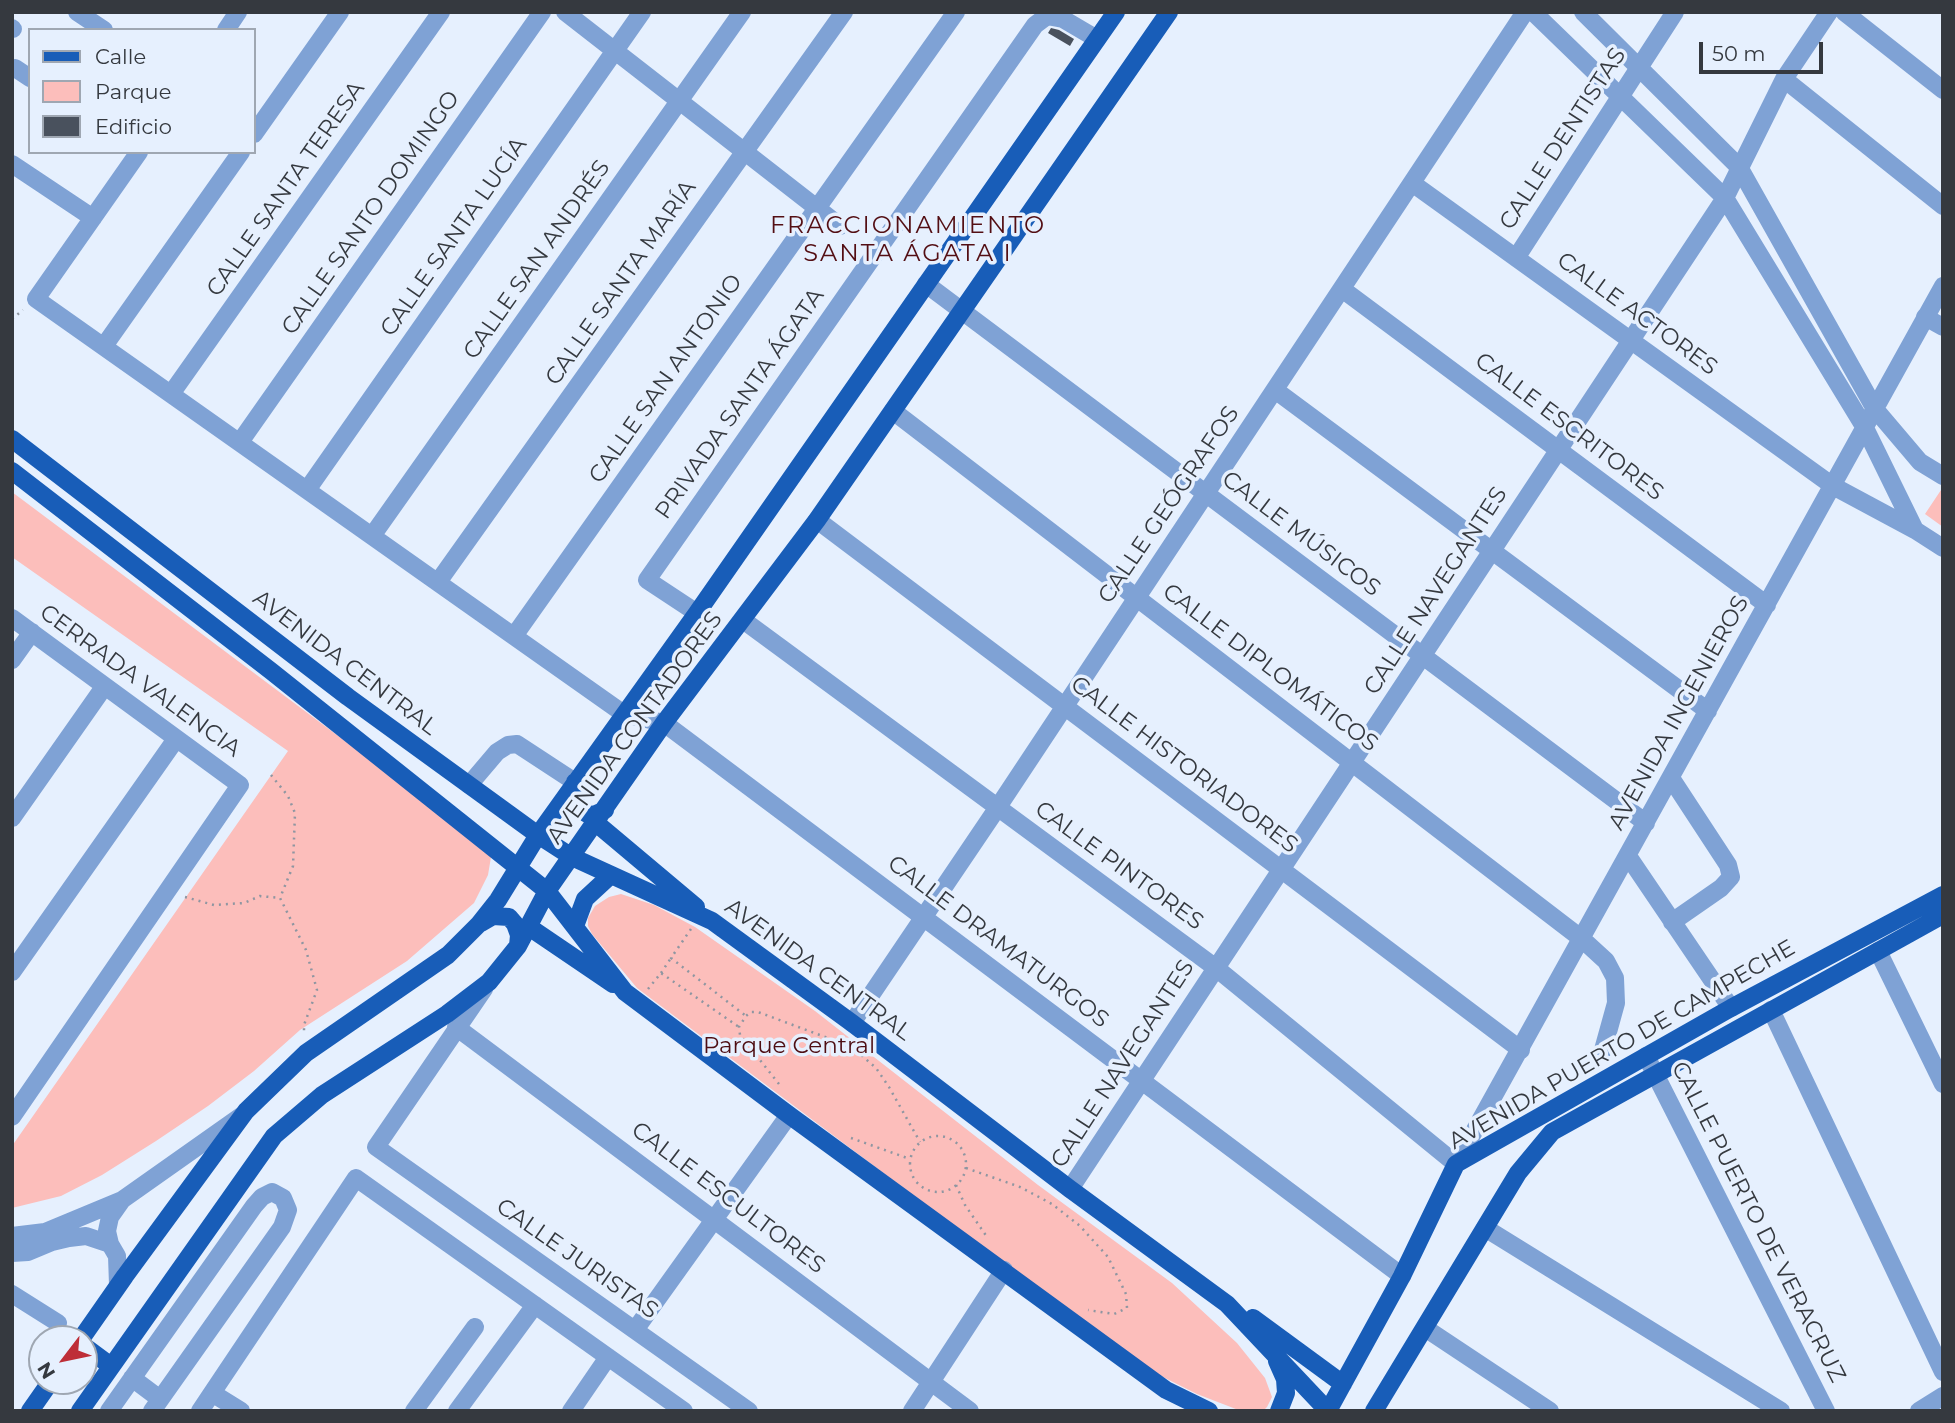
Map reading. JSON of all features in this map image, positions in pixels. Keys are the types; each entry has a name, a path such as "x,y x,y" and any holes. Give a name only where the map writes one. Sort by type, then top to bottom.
{"main road":[{"name":"AVENIDA CONTADORES","path":"91,1325 243,1114 306,1053 449,955 480,924 538,835 1116,12"},
{"name":"AVENIDA CONTADORES","path":"80,1411 274,1136 322,1095 447,1014 489,982 518,946 547,891 664,723 817,520 1169,12"},
{"name":"AVENIDA CENTRAL","path":"12,439 337,689 538,835 572,857 706,918 852,1023 1070,1189 1227,1304 1328,1411"},
{"path":"12,471 271,671 547,891 631,997"},
{"path":"575,782 574,800 580,807 587,814 600,817 706,918"},
{"path":"575,926 585,900 611,875"},
{"name":"AVENIDA PUERTO DE CAMPECHE","path":"1328,1411 1402,1276 1456,1164 1731,1008 1943,895"},
{"name":"AVENIDA PUERTO DE CAMPECHE","path":"1374,1411 1518,1173 1552,1132 1943,915"},
{"path":"480,924 494,916 509,917 519,935 518,946"},
{"path":"529,928 631,997 1004,1270 1166,1390 1190,1411"},
{"path":"1227,1304 1246,1313 1343,1384"},
{"path":"1266,1344 1285,1379 1286,1393 1279,1411"},
{"path":"98,1356 111,1366"},
{"path":"1166,1390 1209,1411"},
{"path":"30,1411 41,1395"}],"street":[{"path":"77,12 101,28"},
{"path":"227,28 238,12"},
{"path":"256,131 340,12"},
{"name":"CALLE SANTA TERESA","path":"171,394 441,12"},
{"name":"CALLE SANTO DOMINGO","path":"240,442 542,12"},
{"path":"565,12 840,226"},
{"name":"CALLE SANTA LUCÍA","path":"307,489 642,12"},
{"name":"CALLE SAN ANDRÉS","path":"372,536 742,12"},
{"name":"CALLE SANTA MARÍA","path":"438,582 844,12"},
{"name":"CALLE SAN ANTONIO","path":"514,636 956,12"},
{"name":"CALLE GEÓGRAFOS","path":"852,1023 1065,707 1525,12"},
{"path":"1533,12 1725,198 1865,428 1915,530"},
{"path":"1583,12 1739,167 1875,408 1920,462 1943,476"},
{"name":"CALLE DENTISTAS","path":"1516,258 1675,12"},
{"name":"CALLE NAVEGANTES","path":"1070,1189 1725,198 1784,79 1829,12"},
{"path":"1844,12 1943,90"},
{"name":"PRIVADA SANTA ÁGATA","path":"697,612 647,580 1035,25 1047,16 1063,19 1097,39"},
{"path":"1784,79 1943,206"},
{"path":"137,154 36,299 624,714 664,723"},
{"path":"104,346 240,154"},
{"path":"12,164 93,218"},
{"name":"CALLE ACTORES","path":"1412,183 1833,486 1943,548"},
{"name":"CALLE MÚSICOS","path":"926,284 1646,823"},
{"name":"AVENIDA INGENIEROS","path":"1456,1164 1943,286"},
{"name":"CALLE ESCRITORES","path":"1342,289 1766,605"},
{"path":"1925,317 1943,327"},
{"path":"1275,390 1708,711"},
{"name":"CALLE DIPLOMÁTICOS","path":"893,411 1583,939 1606,961 1615,978 1616,1003 1603,1050"},
{"name":"CALLE HISTORIADORES","path":"817,520 1521,1050"},
{"name":"CERRADA VALENCIA","path":"12,618 240,785 169,888"},
{"name":"CALLE PINTORES","path":"743,620 1216,968 1456,1164"},
{"path":"12,660 32,632"},
{"path":"12,818 104,687"},
{"name":"CALLE DRAMATURGOS","path":"664,723 1402,1276"},
{"path":"12,972 176,739"},
{"path":"469,785 497,752 508,745 517,744 575,782"},
{"path":"1671,778 1728,865 1731,877 1721,888 1672,922"},
{"path":"1628,856 1731,1008"},
{"path":"12,1117 169,888"},
{"path":"1878,951 1943,1084"},
{"path":"456,1027 489,982"},
{"path":"1771,1010 1943,1372"},
{"name":"CALLE JURISTAS","path":"456,1027 376,1147 749,1411"},
{"name":"CALLE ESCULTORES","path":"456,1027 970,1411"},
{"name":"CALLE PUERTO DE VERACRUZ","path":"1646,1056 1826,1411"},
{"path":"12,1236 45,1232 122,1200 243,1114"},
{"path":"635,1330 789,1115"},
{"path":"200,1411 356,1178 684,1411"},
{"path":"109,1411 132,1378 254,1206 262,1197 272,1192 283,1198 288,1210 282,1227 156,1405 132,1378"},
{"path":"118,1285 117,1256 107,1231 110,1217 122,1200"},
{"path":"1485,1228 1780,1411"},
{"path":"12,1267 20,1252 45,1232"},
{"path":"20,1252 86,1236 110,1244"},
{"path":"912,1411 1004,1270"},
{"path":"12,1294 58,1323"},
{"path":"457,1411 535,1305"},
{"path":"414,1411 475,1327"},
{"path":"1425,1328 1550,1411"},
{"path":"571,1411 608,1357"},
{"path":"212,1393 241,1411"},
{"path":"1924,1409 1943,1396"}],"path":[{"path":"271,775 288,796 295,813 293,866 280,898 306,950 317,990 304,1025 306,1053"},
{"path":"169,888 186,898 214,905 244,903 260,896 280,898"},
{"path":"631,997 661,973 706,918"},
{"path":"671,958 746,1016"},
{"path":"661,973 739,1027"},
{"path":"779,1085 740,1035 739,1027 751,1012 758,1012 852,1047 876,1068 920,1142"},
{"path":"841,1133 910,1159"},
{"path":"928,1137 947,1137 962,1150 966,1158 966,1168 956,1185 948,1190 929,1190 914,1178 910,1159 920,1142 928,1137"},
{"path":"966,1168 1020,1187 1052,1204 1080,1226 1108,1257 1126,1294 1127,1308 1114,1314 1086,1310"},
{"path":"956,1185 965,1205 986,1236"}],"green space":[{"path":"1943,487 1943,527 1925,514"},
{"path":"12,492 492,851 488,875 474,903 407,961 300,1030 254,1071 208,1106 102,1175 61,1196 12,1208 12,1146 288,751 12,557"},
{"name":"Parque Central","path":"621,894 654,905 695,927 815,1011 1038,1185 1172,1283 1237,1343 1265,1378 1272,1397 1267,1407 1263,1411 1241,1411 1197,1394 1139,1365 637,988 588,926 588,918 595,906 609,897"}],"building":[{"path":"1051,28 1074,39 1070,46 1048,33"}],"district":[{"name":"FRACCIONAMIENTO SANTA ÁGATA I","path":"908,240"}]}
